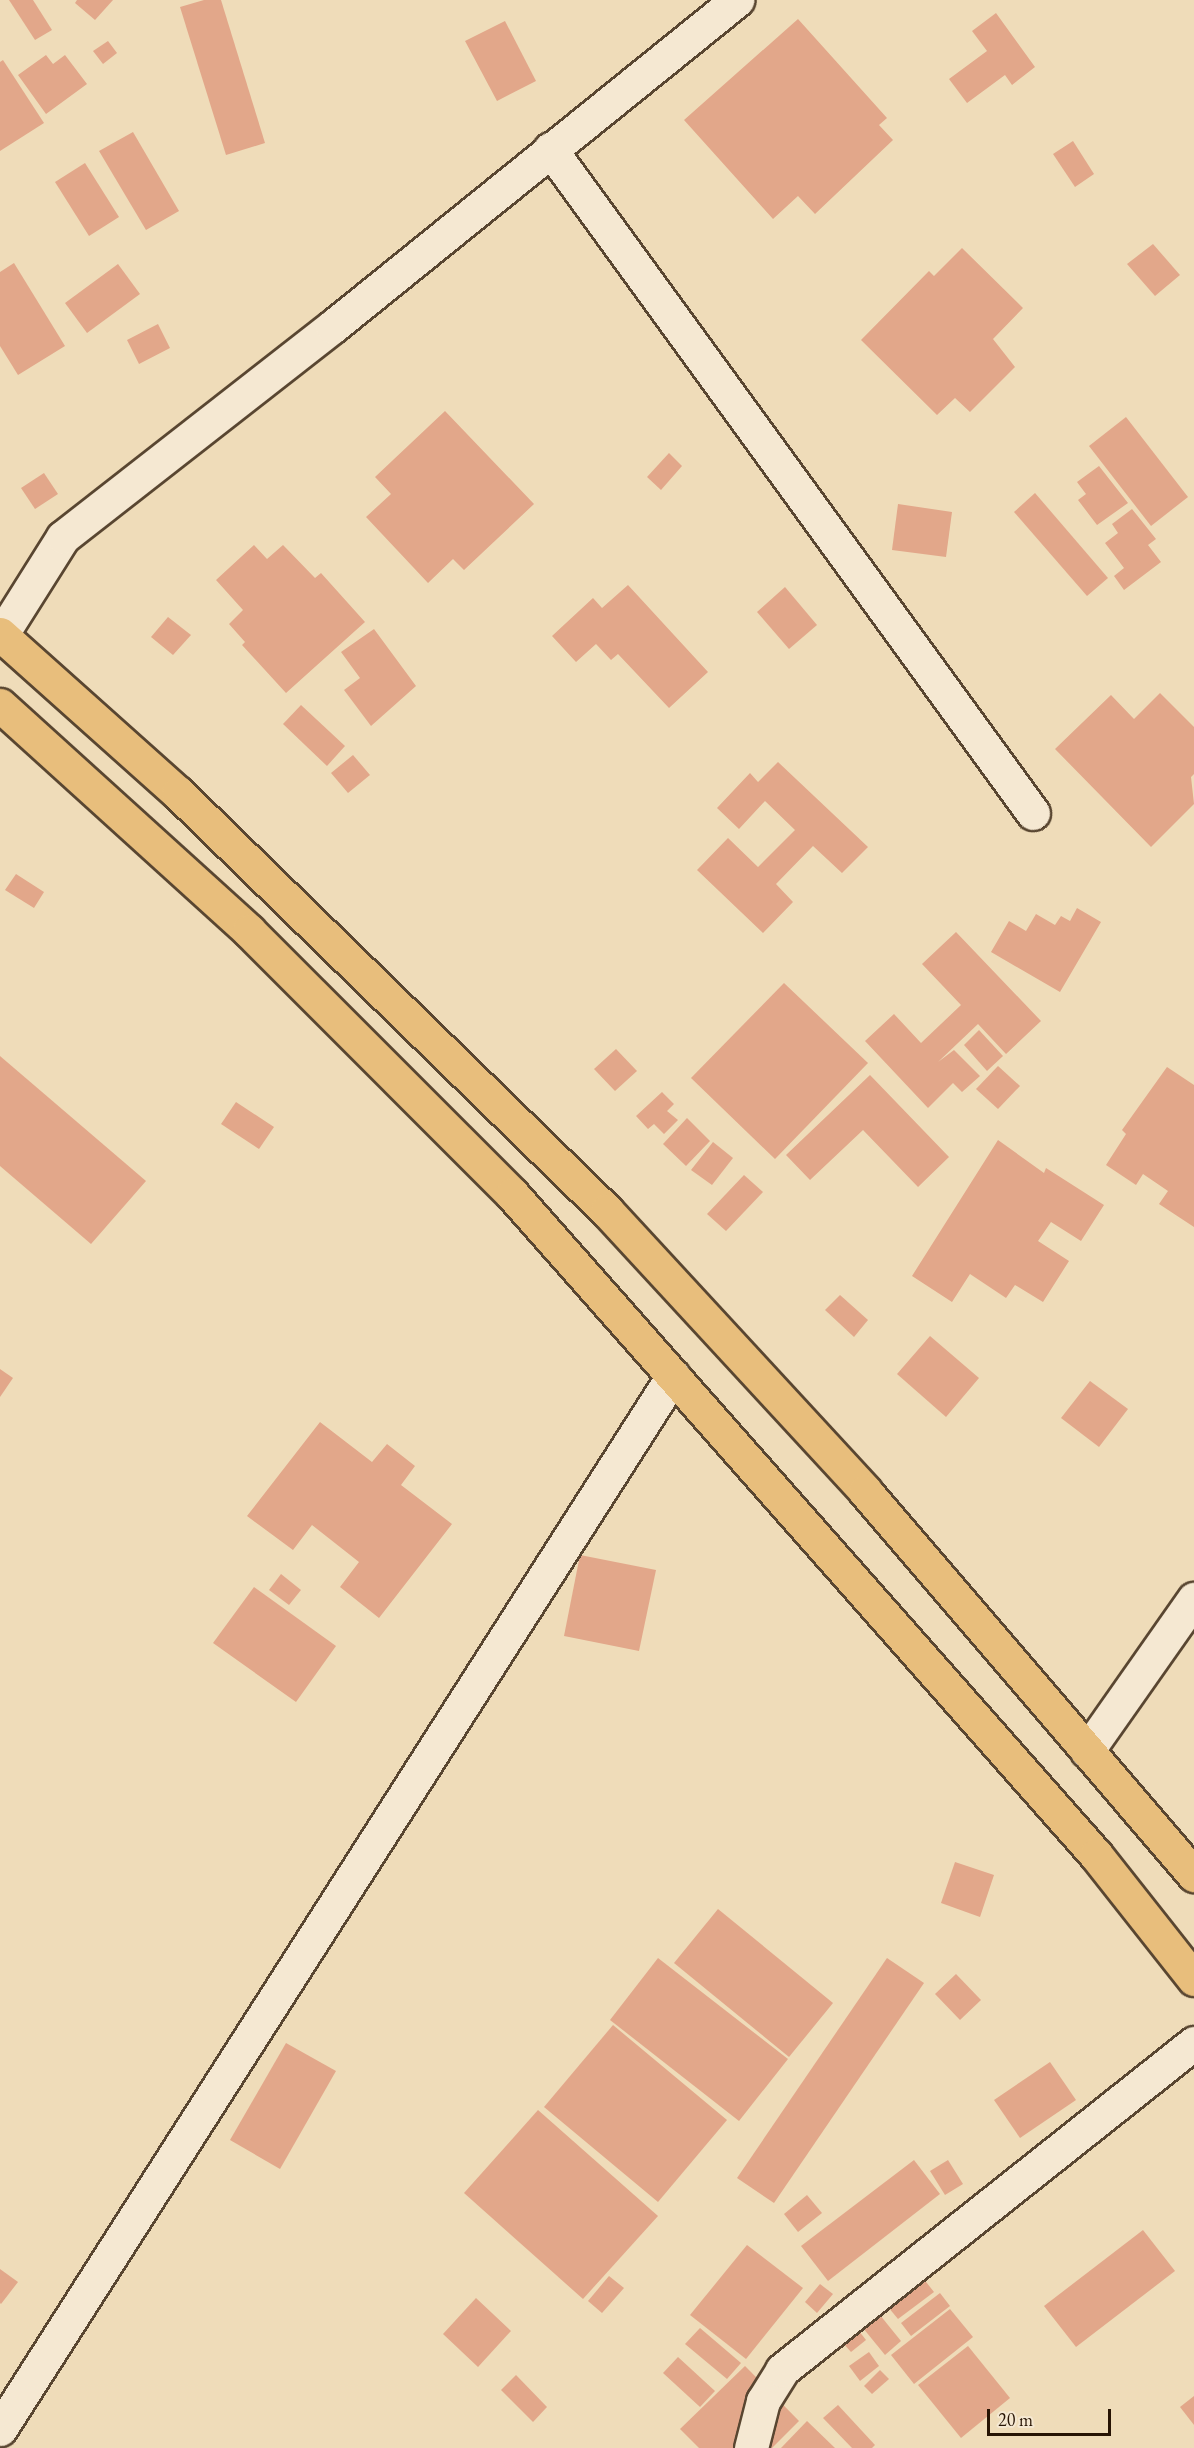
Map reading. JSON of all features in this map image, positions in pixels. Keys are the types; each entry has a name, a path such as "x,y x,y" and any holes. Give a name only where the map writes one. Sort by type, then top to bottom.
{"main road":[{"path":"0,635 187,801 607,1211 865,1491 1194,1875"},
{"path":"0,705 249,931 512,1194 1096,1855 1194,1979"}],"street":[{"path":"0,635 63,537 332,327 550,148 737,0"},
{"path":"550,148 1033,813"},
{"path":"1,2425 673,1376"},
{"path":"1087,1751 1194,1599"},
{"path":"751,2448 763,2401 782,2370 1194,2043"}],"building":[{"path":"9,0 33,0 52,30 35,40"},
{"path":"77,0 113,0 95,20 75,3"},
{"path":"204,0 221,0 265,143 226,155 180,7"},
{"path":"996,13 1035,67 1012,85 1005,75 967,103 949,79 987,51 972,31"},
{"path":"798,19 887,118 879,125 893,140 815,214 798,196 773,219 684,120"},
{"path":"505,21 536,81 497,101 465,41"},
{"path":"108,41 117,53 103,64 93,51"},
{"path":"46,55 53,64 65,55 87,84 46,114 18,75"},
{"path":"3,60 44,123 0,151 0,62"},
{"path":"133,132 179,211 146,230 99,151"},
{"path":"1073,141 1094,174 1075,187 1053,154"},
{"path":"85,163 119,217 89,236 55,182"},
{"path":"1153,244 1180,275 1155,296 1127,264"},
{"path":"962,248 1023,308 993,339 1015,367 970,412 955,398 937,415 861,340 929,271 934,276"},
{"path":"14,263 65,346 18,375 0,346 0,272"},
{"path":"118,264 140,294 87,333 65,303"},
{"path":"158,324 170,348 139,364 127,340"},
{"path":"445,411 534,504 464,570 453,559 428,583 366,517 391,494 375,477"},
{"path":"1126,417 1188,497 1151,526 1089,446"},
{"path":"669,453 682,466 661,490 647,477"},
{"path":"1099,466 1128,503 1097,525 1078,500 1086,494 1077,482"},
{"path":"44,473 58,494 35,509 21,488"},
{"path":"1035,493 1108,578 1087,596 1014,512"},
{"path":"898,504 952,512 946,557 892,550"},
{"path":"1132,509 1156,539 1148,545 1161,562 1124,590 1114,576 1124,568 1105,543 1118,533 1112,524"},
{"path":"254,545 267,559 283,545 315,578 321,573 365,622 286,693 242,645 245,642 229,624 243,610 216,580"},
{"path":"628,585 708,672 669,708 618,654 611,660 596,644 576,662 552,636 593,598 602,608"},
{"path":"785,587 817,625 789,649 757,612"},
{"path":"168,617 191,635 173,655 151,637"},
{"path":"374,629 416,686 371,726 344,690 360,678 341,652"},
{"path":"1160,693 1194,727 1194,774 1191,777 1194,804 1151,847 1055,749 1111,695 1134,719"},
{"path":"301,705 345,746 327,766 283,724"},
{"path":"353,755 370,775 348,793 331,773"},
{"path":"778,762 868,847 842,873 813,846 776,884 793,902 763,933 697,870 728,838 758,867 795,830 765,801 739,829 717,808 750,773 758,782"},
{"path":"16,874 44,892 34,908 5,890"},
{"path":"1077,908 1101,922 1060,992 991,952 1009,921 1026,931 1036,914 1055,925 1061,916 1070,921"},
{"path":"956,932 1041,1021 1006,1054 978,1024 938,1062 954,1050 980,1076 962,1092 953,1083 928,1108 865,1041 894,1014 921,1043 961,1005 922,964"},
{"path":"784,983 868,1063 775,1159 691,1078"},
{"path":"979,1030 1003,1056 987,1071 964,1045"},
{"path":"616,1049 637,1071 615,1091 594,1069"},
{"path":"0,1056 146,1181 91,1244 0,1166"},
{"path":"998,1066 1020,1086 998,1109 976,1089"},
{"path":"1167,1067 1194,1085 1194,1227 1159,1204 1168,1191 1143,1174 1136,1185 1106,1165 1126,1134 1122,1130"},
{"path":"870,1075 949,1157 918,1187 863,1130 810,1180 786,1155"},
{"path":"662,1092 674,1104 667,1111 678,1120 664,1134 654,1124 648,1129 636,1116"},
{"path":"236,1102 274,1127 259,1149 221,1124"},
{"path":"687,1118 710,1141 686,1166 663,1144"},
{"path":"998,1140 1044,1173 1046,1168 1104,1205 1081,1241 1051,1222 1038,1241 1069,1261 1043,1302 1015,1285 1006,1298 970,1274 952,1302 912,1276"},
{"path":"713,1142 733,1158 712,1185 691,1170"},
{"path":"744,1175 763,1192 726,1231 707,1214"},
{"path":"840,1295 868,1320 854,1337 825,1310"},
{"path":"930,1336 979,1378 946,1417 897,1374"},
{"path":"0,1369 13,1378 0,1397"},
{"path":"1090,1381 1128,1409 1099,1447 1061,1418"},
{"path":"320,1422 372,1462 387,1444 415,1466 401,1485 452,1524 379,1618 340,1587 359,1562 312,1525 293,1550 247,1516"},
{"path":"580,1555 656,1570 639,1651 564,1636"},
{"path":"281,1574 301,1590 289,1605 269,1590"},
{"path":"254,1587 336,1646 296,1702 213,1643"},
{"path":"955,1862 994,1875 980,1917 941,1903"},
{"path":"718,1909 833,2003 789,2057 674,1963"},
{"path":"658,1958 788,2059 739,2121 610,2020"},
{"path":"887,1958 924,1983 774,2203 737,2178"},
{"path":"956,1974 981,2000 960,2020 935,1994"},
{"path":"613,2025 727,2120 658,2202 544,2107"},
{"path":"286,2043 336,2071 280,2169 230,2140"},
{"path":"1050,2062 1076,2100 1020,2138 994,2100"},
{"path":"538,2110 658,2216 583,2299 464,2193"},
{"path":"914,2160 940,2194 828,2281 801,2246"},
{"path":"948,2160 963,2184 945,2195 930,2171"},
{"path":"807,2195 822,2213 798,2232 784,2214"},
{"path":"1143,2230 1175,2271 1076,2347 1044,2306"},
{"path":"747,2245 803,2288 746,2359 690,2315"},
{"path":"915,2268 934,2292 898,2319 879,2296"},
{"path":"0,2269 18,2282 1,2304 0,2303"},
{"path":"609,2276 624,2288 602,2313 588,2301"},
{"path":"820,2284 833,2294 817,2313 805,2302"},
{"path":"940,2293 950,2306 911,2336 901,2323"},
{"path":"476,2298 511,2331 478,2367 443,2334"},
{"path":"871,2304 901,2341 885,2355 854,2317"},
{"path":"950,2309 973,2337 914,2384 891,2355"},
{"path":"700,2328 741,2363 727,2379 685,2344"},
{"path":"859,2331 866,2340 851,2352 843,2343"},
{"path":"968,2346 1010,2398 961,2438 918,2385"},
{"path":"869,2352 879,2366 860,2381 849,2366"},
{"path":"678,2357 715,2391 700,2407 663,2373"},
{"path":"745,2366 799,2421 772,2448 699,2448 680,2429"},
{"path":"880,2370 889,2379 872,2394 864,2386"},
{"path":"516,2375 547,2407 533,2422 501,2390"},
{"path":"1194,2396 1194,2425 1180,2407"},
{"path":"838,2405 875,2445 872,2448 852,2448 823,2418"},
{"path":"807,2421 835,2448 781,2448"}]}
